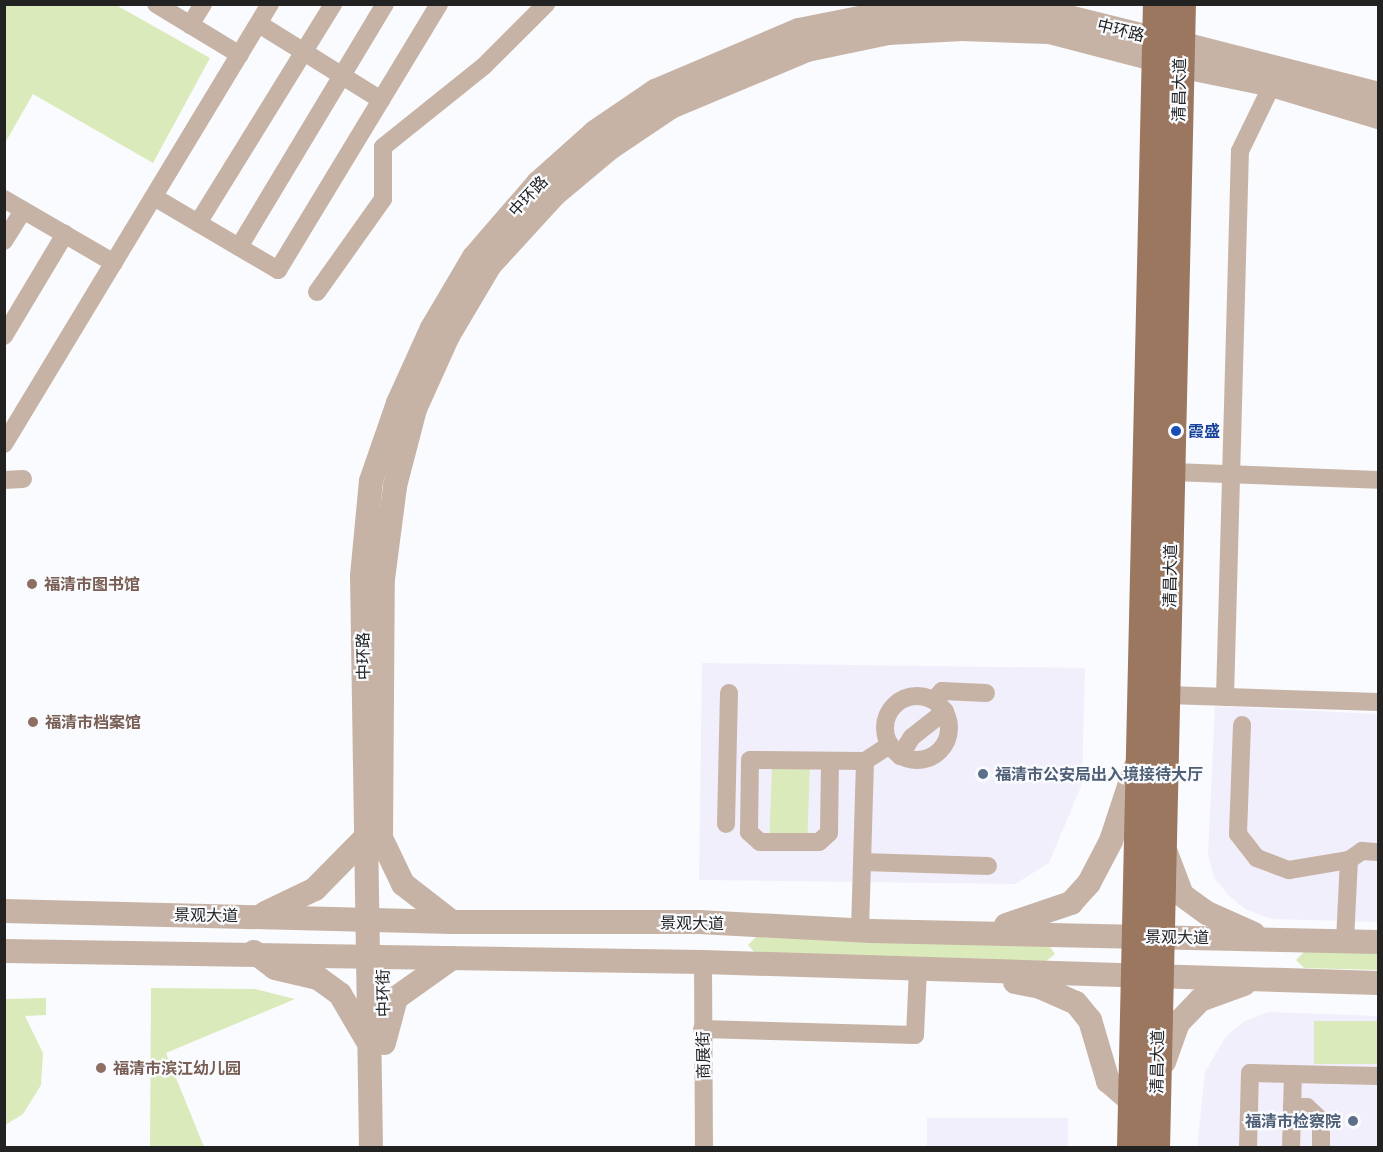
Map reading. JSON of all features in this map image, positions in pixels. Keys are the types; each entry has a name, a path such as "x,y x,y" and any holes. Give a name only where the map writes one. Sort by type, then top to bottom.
{"main road":[{"name":"清昌大道","path":"1149,936 1162,814 1168,695 1173,472 1168,52 1158,4"},
{"name":"清昌大道","path":"1155,1148 1145,1104 1149,936 1141,749 1168,52 1180,4"},
{"name":"清昌大道","path":"1132,1148 1145,1104"}],"street":[{"path":"156,4 240,55"},
{"path":"190,25 203,4"},
{"path":"4,444 270,4"},
{"path":"198,223 333,4"},
{"path":"238,247 385,4"},
{"path":"154,197 278,270 440,4"},
{"path":"317,291 383,199 383,147 484,66 546,4"},
{"name":"中环路","path":"373,838 362,576 371,481 398,403 432,328 474,257 538,183 595,132 655,91 799,30 889,12 964,9 1052,13 1272,86 1378,117"},
{"path":"259,24 381,100"},
{"name":"中环路","path":"1168,52 1378,94"},
{"path":"1226,697 1240,151 1272,86"},
{"path":"4,200 114,263"},
{"path":"4,241 23,210"},
{"path":"4,336 65,234"},
{"path":"1173,472 1378,480"},
{"path":"4,480 23,479"},
{"path":"895,751 922,760 941,749 950,728 940,706 942,691 986,693"},
{"path":"726,824 729,693"},
{"path":"895,751 885,720 896,703 915,695 940,706"},
{"path":"1168,695 1378,702"},
{"path":"727,759 865,761 895,751 912,737 940,706"},
{"path":"1242,725 1238,834 1257,858 1289,870 1349,860 1362,851 1378,852"},
{"path":"970,933 1032,919 1071,903 1089,883 1111,840 1141,749"},
{"path":"750,760 749,832 760,842 819,842 829,833 830,761"},
{"path":"860,930 865,761"},
{"path":"1162,814 1166,855 1182,895 1226,923 1267,939"},
{"path":"257,916 315,889 373,838 403,884 452,922"},
{"name":"中环街","path":"371,1148 376,1044 373,838"},
{"path":"1345,941 1349,860"},
{"path":"863,862 988,866"},
{"name":"景观大道","path":"4,911 284,916 452,922 699,922 860,930 1378,942"},
{"path":"284,916 285,953"},
{"path":"511,959 512,922"},
{"path":"4,951 254,952 703,962 1378,983"},
{"path":"254,952 275,968 318,978 340,994 376,1044"},
{"path":"376,1044 396,998 452,958"},
{"name":"商展街","path":"703,962 704,1148"},
{"path":"702,1029 915,1035 918,969"},
{"path":"971,971 1040,987 1076,1003 1090,1020 1108,1081 1145,1104 1178,1023 1200,1000 1265,979"},
{"name":"中环街","path":"376,1044 386,1148"},
{"path":"1248,1148 1250,1074 1378,1076"},
{"path":"1291,1148 1293,1074"},
{"path":"1292,1107 1307,1107 1322,1120 1321,1148"}],"shaded area":[{"path":"702,663 1085,668 1082,784 1049,863 1015,884 699,880"},
{"path":"1215,706 1378,714 1378,922 1271,919 1247,910 1228,895 1214,877 1208,855"},
{"path":"1268,1012 1378,1016 1378,1147 1197,1148 1205,1072 1225,1038 1243,1022"},
{"path":"927,1118 1068,1118 1068,1147 927,1147"}],"green space":[{"path":"5,4 116,5 210,58 153,163 33,94 5,143"},
{"path":"772,764 810,765 807,837 769,836"},
{"path":"757,936 1048,944 1055,954 1045,962 756,954 748,945"},
{"path":"1305,951 1378,953 1378,970 1304,968 1296,960"},
{"path":"151,988 255,989 295,999 166,1053 204,1147 150,1147"},
{"path":"46,998 46,1015 25,1016 43,1053 41,1085 23,1114 5,1125 5,999"},
{"path":"1314,1021 1378,1021 1378,1064 1314,1064"}],"place":[{"name":"霞盛","path":"1176,431"},
{"name":"福清市图书馆","path":"32,584"},
{"name":"福清市档案馆","path":"33,722"},
{"name":"福清市公安局出入境接待大厅","path":"983,774"},
{"name":"福清市滨江幼儿园","path":"101,1068"},
{"name":"福清市检察院","path":"1353,1121"}]}
